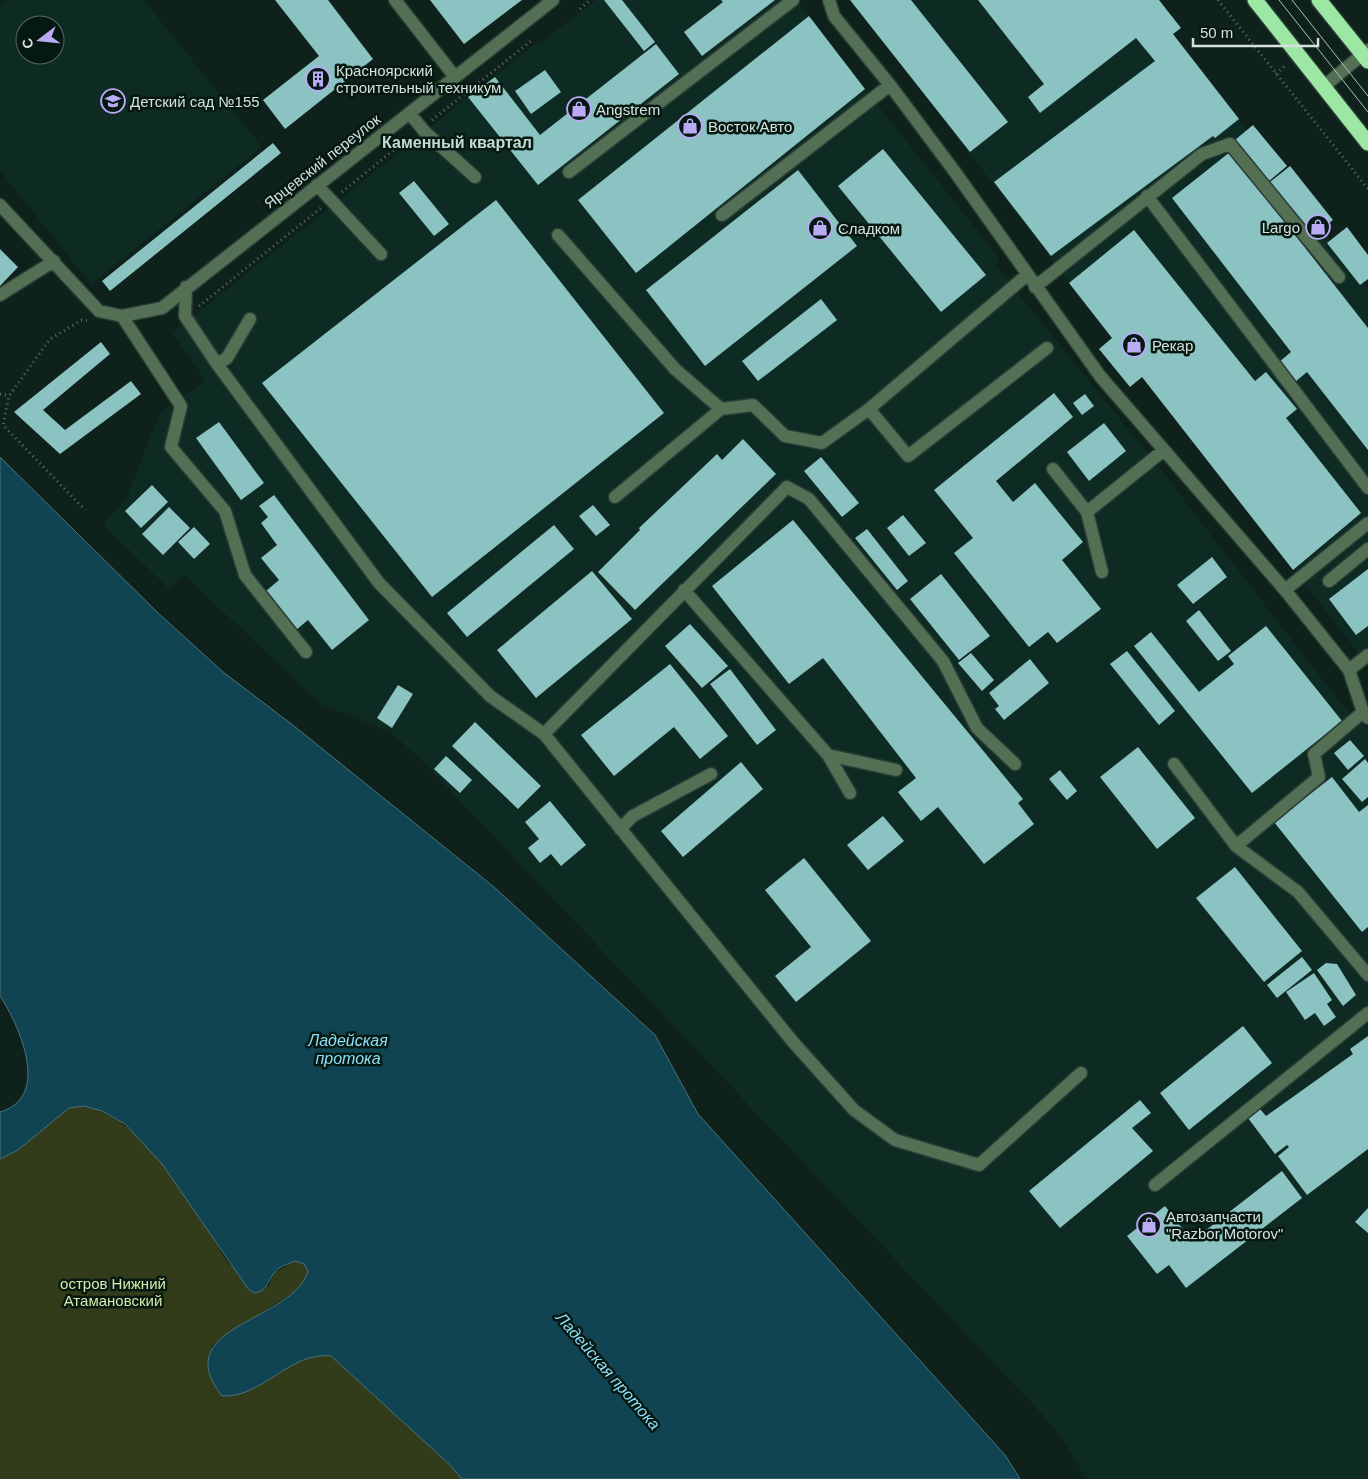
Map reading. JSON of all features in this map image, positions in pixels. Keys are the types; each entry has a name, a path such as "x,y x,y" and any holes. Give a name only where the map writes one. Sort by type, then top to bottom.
{"highway":[{"path":"1255,0 1368,143"},
{"path":"1319,0 1366,55"}],"street":[{"path":"395,0 455,76"},
{"name":"Ярцевский переулок","path":"99,311 122,316 162,308 186,287 552,0"},
{"path":"569,172 793,0"},
{"path":"829,0 834,16 890,84 1100,376 1285,590 1349,670 1365,715 1314,754 1319,776 1236,846"},
{"path":"1323,87 1366,55"},
{"path":"722,215 890,84"},
{"path":"409,113 421,128 475,177"},
{"path":"1035,287 1202,154 1230,144 1339,277"},
{"path":"317,185 381,254"},
{"path":"1148,196 1368,488"},
{"path":"0,205 99,311"},
{"path":"558,235 675,370 721,409"},
{"path":"0,295 54,261"},
{"path":"615,497 721,409 754,405 785,436 822,443 869,409 1026,275"},
{"path":"186,287 185,316 217,364 380,583 490,696 544,734 793,1042 854,1110 895,1140 979,1165 1081,1073"},
{"path":"122,316 181,406 171,447 225,511 246,575 306,652"},
{"path":"217,364 227,358 250,319"},
{"path":"869,409 908,456 1048,348"},
{"path":"1087,512 1164,450"},
{"path":"1053,469 1087,512 1102,572"},
{"path":"544,734 787,487 809,499 943,661 977,728 1015,764"},
{"path":"1285,590 1368,523"},
{"path":"1330,581 1368,549"},
{"path":"684,590 828,755 850,793"},
{"path":"1349,670 1368,655"},
{"path":"828,755 896,770"},
{"path":"1174,764 1236,846 1298,892 1368,975"},
{"path":"620,829 633,816 711,774"},
{"path":"1155,1185 1368,1013"}],"path":[{"path":"580,8 590,0"},
{"path":"1218,0 1368,189"},
{"path":"195,309 531,41"},
{"path":"1276,74 1286,66"},
{"path":"85,510 3,425 9,396 50,339 99,311"},
{"path":"0,394 9,396"}],"shaded area":[{"name":"Детский сад №155","path":"7,0 144,0 262,147 91,284 0,171 0,6"},
{"path":"596,0 795,0 999,258 996,266 1158,466 1342,705 1368,728 1368,1479 1086,1479 1056,1429 426,765 392,733 321,704 184,575 170,590 103,524 127,497 160,412 206,381 172,333 535,44 543,41"},
{"path":"850,0 1159,0 1181,28 1173,34 1368,289 1368,665"}],"green space":[{"name":"остров Нижний Атамановский","path":"84,1106 105,1114 124,1125 142,1140 171,1176 230,1265 234,1268 268,1287 274,1273 295,1261 304,1264 308,1271 305,1282 295,1292 233,1330 211,1347 254,1388 300,1361 320,1356 331,1356 450,1465 462,1479 0,1479 0,1159 18,1150 69,1108"}],"water":[{"name":"Ладейская протока","path":"0,457 157,612 223,672 294,726 494,887 655,1035 698,1114 1005,1455 1020,1479 462,1479 450,1465 331,1356 316,1356 302,1360 251,1390 237,1395 222,1396 209,1372 210,1354 221,1339 239,1326 281,1302 298,1288 308,1271 304,1264 295,1261 283,1266 276,1271 262,1290 255,1293 249,1290 162,1164 125,1124 102,1111 84,1106 69,1108 18,1150 0,1159 0,1112 16,1104 25,1092 28,1076 27,1059 22,1041 0,996"}],"building":[{"name":"Красноярский строительный техникум","path":"275,0 328,0 373,59 285,129 263,100 319,56"},
{"path":"430,0 522,0 464,44"},
{"path":"604,0 622,0 655,42 644,51"},
{"path":"721,0 775,0 702,56 684,32 723,2"},
{"path":"850,0 911,0 1008,122 970,152"},
{"path":"978,0 1159,0 1181,28 1173,34 1239,119 1215,138 1213,136 1051,256 994,182 1155,61 1136,38 1040,113 1028,97 1044,84"},
{"path":"809,16 865,89 636,273 578,200"},
{"path":"656,44 679,74 538,185 468,97 495,77 540,135"},
{"path":"545,70 561,92 531,114 515,91"},
{"path":"1253,125 1287,166 1269,181 1235,140"},
{"path":"273,143 281,153 110,291 102,281"},
{"path":"883,149 986,275 941,312 838,186"},
{"path":"1230,152 1368,328 1368,450 1307,372 1295,382 1279,362 1291,352 1172,198"},
{"path":"1290,166 1333,220 1313,236 1270,182"},
{"path":"798,170 857,246 705,366 646,290"},
{"path":"414,181 449,224 434,236 399,193"},
{"path":"496,200 664,413 432,597 262,383"},
{"path":"1347,227 1368,255 1368,279 1360,285 1327,243"},
{"path":"1134,230 1255,381 1266,372 1297,409 1286,418 1361,513 1293,570 1142,377 1130,387 1099,349 1112,338 1069,283"},
{"path":"0,249 18,267 0,286"},
{"path":"821,299 837,320 758,381 742,361"},
{"path":"101,342 110,354 43,410 65,430 131,381 141,394 60,454 14,412"},
{"path":"1054,393 1073,417 996,481 1013,502 1035,483 1083,542 1062,560 1101,609 1057,643 1048,632 1029,647 954,553 973,538 934,490"},
{"path":"1085,394 1094,406 1082,415 1073,403"},
{"path":"219,422 264,483 241,500 196,438"},
{"path":"1104,423 1126,451 1089,481 1067,452"},
{"path":"743,439 776,474 635,610 598,572 640,530 639,528 717,454 722,460"},
{"path":"821,457 859,503 842,517 804,471"},
{"path":"152,485 168,502 141,528 125,511"},
{"path":"274,495 369,620 332,650 308,620 296,630 266,591 279,580 261,558 277,545 261,523 268,517 259,506"},
{"path":"593,505 610,525 596,536 579,516"},
{"path":"169,507 190,528 163,555 142,534"},
{"path":"903,515 926,543 909,556 887,528"},
{"path":"793,520 1023,799 1018,803 1034,824 984,864 938,807 921,821 898,792 916,778 823,658 789,684 712,586"},
{"path":"554,525 574,549 467,637 447,613"},
{"path":"194,527 210,544 194,559 178,542"},
{"path":"867,529 908,581 897,590 855,538"},
{"path":"1212,557 1227,577 1193,604 1177,585"},
{"path":"1368,569 1368,626 1356,635 1329,599"},
{"path":"592,571 632,619 536,698 497,650"},
{"path":"941,574 990,636 959,660 910,599"},
{"path":"1199,610 1231,651 1218,661 1186,621"},
{"path":"690,624 728,666 702,688 665,646"},
{"path":"1266,626 1342,721 1252,793 1134,646 1151,632 1199,692 1234,664 1228,656"},
{"path":"1127,651 1175,711 1159,725 1110,664"},
{"path":"971,653 994,680 982,691 958,663"},
{"path":"1030,659 1049,683 1004,720 995,709 999,706 989,693"},
{"path":"670,664 728,736 700,759 674,727 614,776 581,735"},
{"path":"730,669 776,730 757,745 710,684"},
{"path":"398,685 413,694 392,728 377,718"},
{"path":"475,722 541,786 518,809 452,746"},
{"path":"1350,740 1364,756 1348,770 1334,753"},
{"path":"1138,747 1195,818 1157,849 1100,777"},
{"path":"446,756 472,780 460,793 434,769"},
{"path":"1365,759 1368,763 1368,797 1362,802 1342,779"},
{"path":"741,762 763,789 683,857 661,831"},
{"path":"1060,770 1077,791 1067,800 1049,779"},
{"path":"1332,777 1359,812 1368,805 1368,927 1362,932 1274,822"},
{"path":"550,801 586,845 561,866 551,854 540,863 528,848 539,839 525,822"},
{"path":"883,816 904,841 868,870 847,845"},
{"path":"804,858 871,941 796,1002 775,976 811,947 765,890"},
{"path":"1235,867 1302,951 1264,982 1196,898"},
{"path":"1302,957 1312,970 1277,998 1267,985"},
{"path":"1326,963 1337,964 1356,995 1343,1006 1317,970"},
{"path":"1314,973 1332,1000 1327,1004 1336,1017 1324,1026 1315,1013 1305,1020 1286,992"},
{"path":"1243,1026 1272,1063 1189,1130 1160,1093"},
{"path":"1368,1036 1368,1149 1307,1195 1278,1156 1289,1147 1287,1145 1275,1154 1248,1118 1260,1109 1266,1116 1353,1054 1350,1049"},
{"path":"1140,1100 1151,1113 1132,1128 1153,1151 1060,1228 1029,1191"},
{"path":"1282,1171 1302,1198 1186,1288 1169,1265 1157,1274 1127,1236 1165,1206 1192,1241"},
{"path":"1368,1208 1368,1233 1355,1222"}],"tram line":[{"path":"1279,0 1368,112"},
{"path":"1292,0 1368,96"}],"place":[{"name":"Красноярский строительный техникум","path":"318,79"},
{"name":"Детский сад №155","path":"113,101"},
{"name":"Angstrem","path":"579,109"},
{"name":"Восток Авто","path":"690,126"},
{"name":"Largo","path":"1318,227"},
{"name":"Сладком","path":"820,228"},
{"name":"Рекар","path":"1134,345"},
{"name":"Автозапчасти \"Razbor Motorov\"","path":"1149,1225"}],"district":[{"name":"Каменный квартал","path":"457,142"}]}
